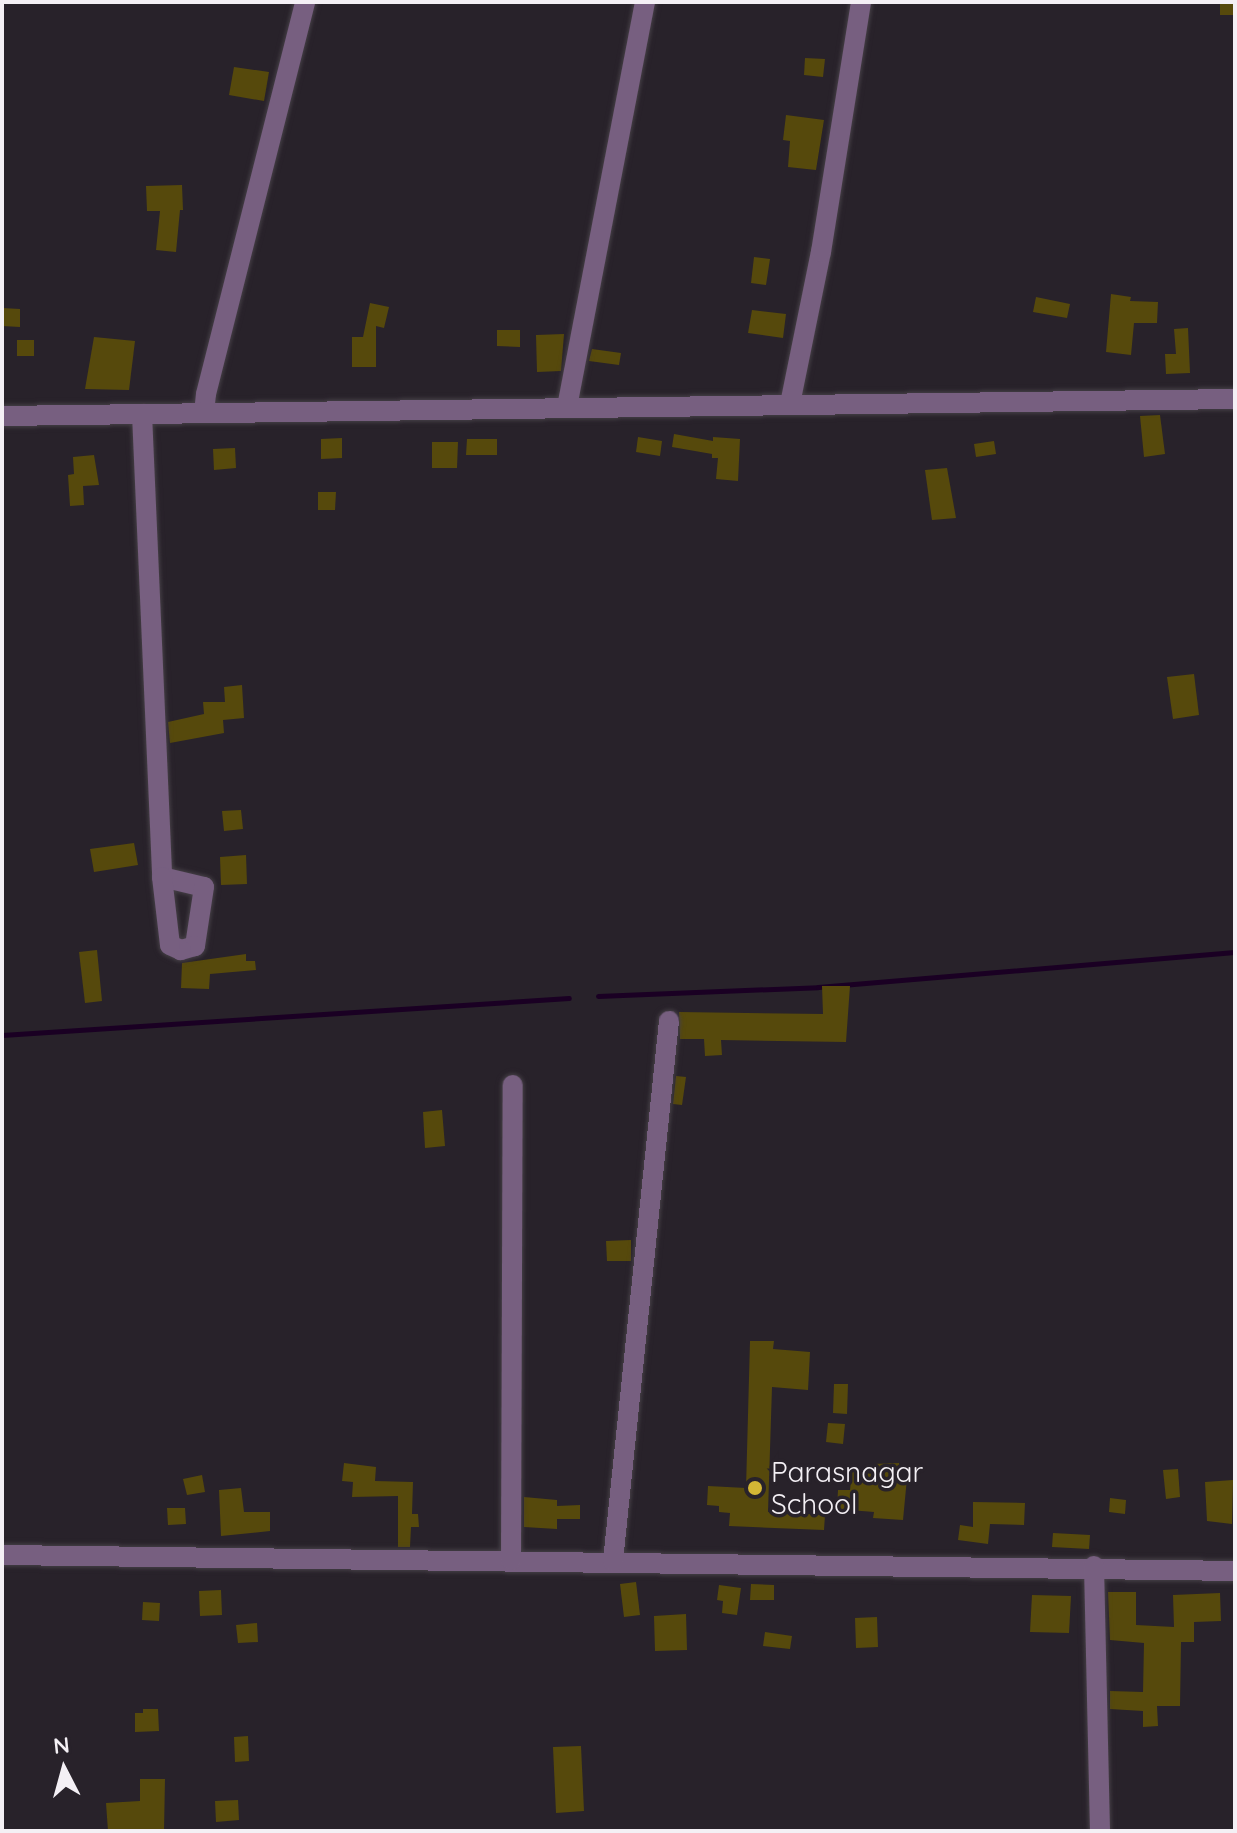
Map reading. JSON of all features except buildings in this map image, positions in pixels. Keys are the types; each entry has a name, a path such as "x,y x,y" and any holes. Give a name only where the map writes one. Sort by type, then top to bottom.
{"street":[{"path":"204,413 206,394 305,2"},
{"path":"567,407 645,2"},
{"path":"790,404 821,252 861,2"},
{"path":"2,416 1235,399"},
{"path":"142,414 162,877"},
{"path":"613,1561 669,1021"},
{"path":"511,1560 513,1085"},
{"path":"2,1555 1094,1566 1235,1571"},
{"path":"1094,1566 1100,1831"}],"waterway":[{"path":"598,996 818,987 1235,952"},
{"path":"2,1035 569,998"}],"place":[{"name":"Parasnagar School","path":"755,1488"}]}
